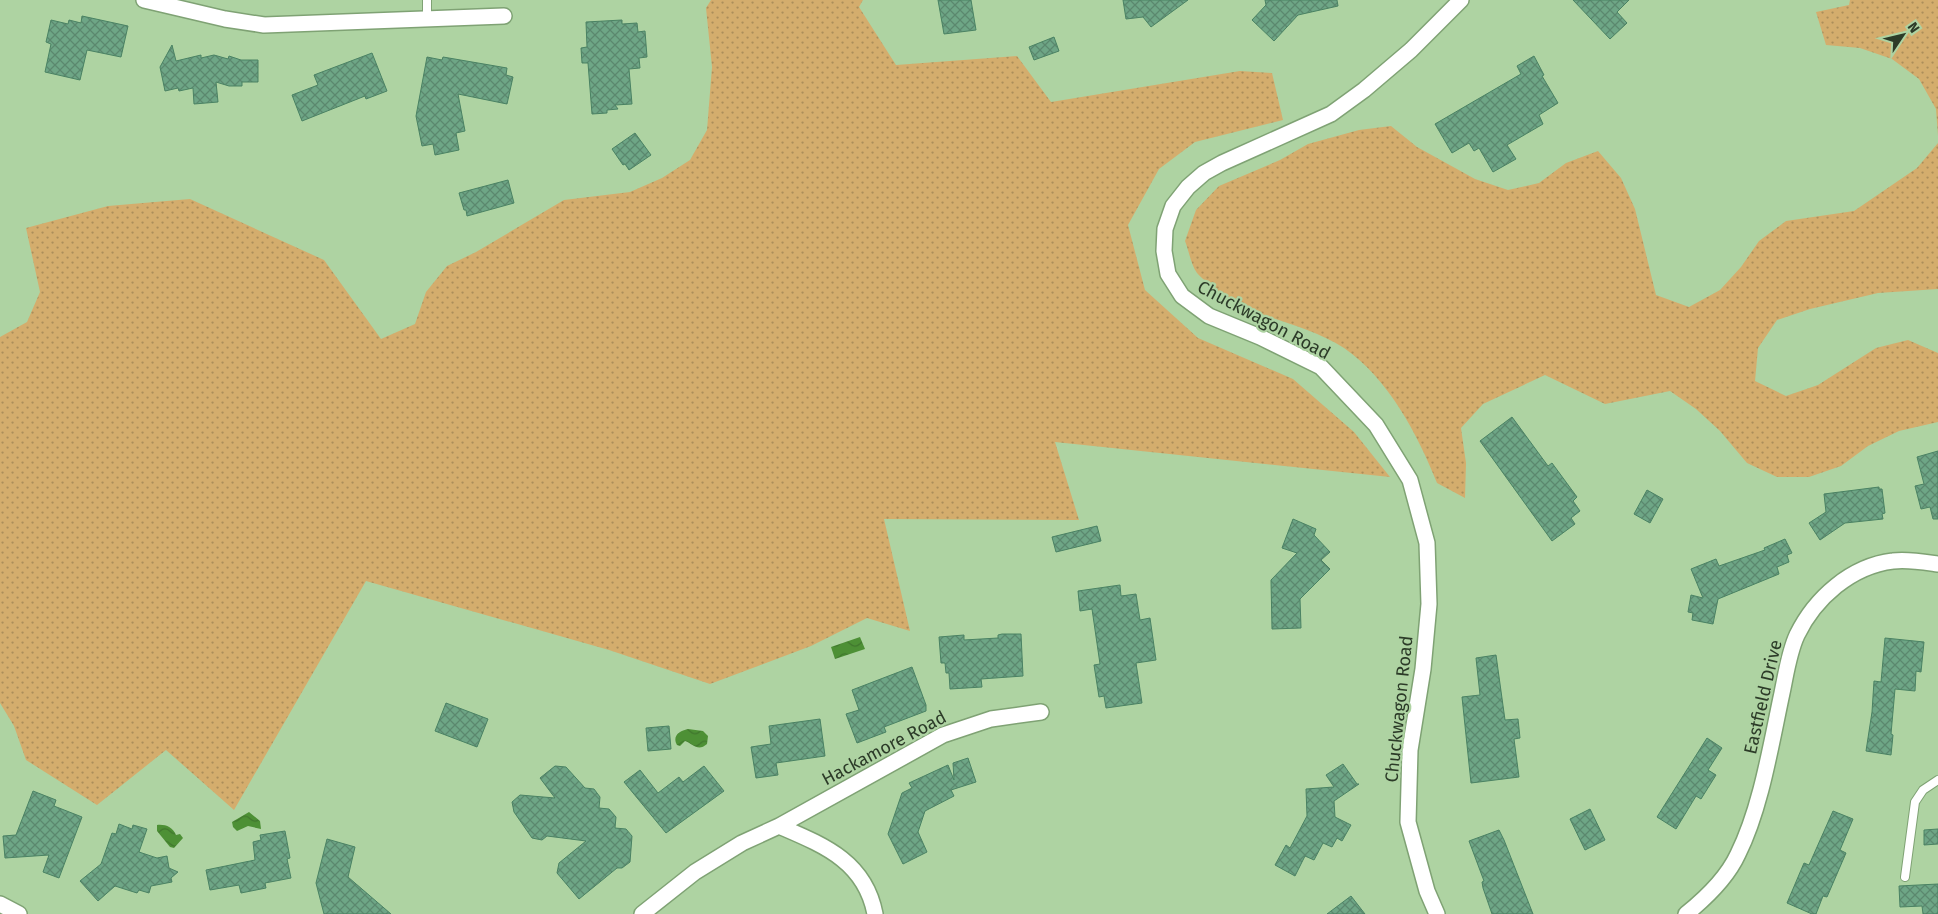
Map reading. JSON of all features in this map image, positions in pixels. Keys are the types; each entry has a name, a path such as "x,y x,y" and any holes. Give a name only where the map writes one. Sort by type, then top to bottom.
{"street":[{"path":"144,0 225,19 264,25 504,16"},
{"name":"Chuckwagon Road","path":"1437,914 1427,891 1408,822 1410,750 1423,668 1429,604 1427,543 1410,480 1376,425 1321,368 1260,337 1209,316 1182,296 1168,274 1164,251 1165,229 1173,206 1188,187 1204,173 1331,114 1364,90 1411,50 1461,0"},
{"name":"Eastfield Drive","path":"1686,914 1720,882 1738,855 1764,776 1787,668 1797,635 1815,604 1839,583 1866,569 1893,561 1938,564"},
{"name":"Hackamore Road","path":"779,826 943,735 991,720 1041,712"},
{"path":"642,914 695,872 742,843 779,826 818,843 846,860 862,879 875,914"},
{"path":"0,904 19,914"}],"lane":[{"path":"426,0 427,20"},
{"path":"1905,877 1915,802 1923,790 1938,780"}],"shaded area":[{"path":"711,0 863,0 859,7 896,65 1017,56 1051,102 1240,71 1272,73 1283,120 1195,142 1159,169 1128,225 1145,290 1198,338 1293,379 1354,432 1390,477 1055,442 1079,520 884,519 910,631 867,618 811,646 710,684 609,650 366,581 234,810 166,750 97,805 26,760 14,726 0,703 0,337 27,322 40,292 26,228 108,206 190,199 324,260 381,339 415,324 426,292 447,266 476,252 564,200 630,192 662,178 690,160 707,130 712,67 706,8"},
{"path":"1850,0 1938,0 1938,136 1936,109 1919,79 1892,59 1860,48 1826,45 1816,12 1849,5"},
{"path":"1391,126 1417,147 1475,179 1508,190 1539,183 1566,163 1598,151 1621,178 1635,209 1656,295 1689,307 1720,290 1741,267 1759,241 1786,221 1854,211 1917,168 1938,143 1938,289 1878,293 1810,309 1777,320 1758,348 1755,381 1786,396 1818,385 1876,348 1908,340 1938,353 1938,422 1899,431 1868,446 1841,466 1809,477 1777,477 1747,463 1720,431 1696,409 1670,391 1605,404 1545,375 1483,404 1461,428 1466,463 1465,498 1437,483 1421,446 1400,409 1388,391 1360,360 1344,348 1327,339 1257,312 1223,295 1197,273 1185,241 1196,210 1219,186 1280,160 1308,144 1359,130"}],"water":[{"path":"860,637 865,649 835,659 831,647"},
{"path":"688,729 703,731 708,736 707,744 696,747 685,741 680,746 677,745 675,739 677,734"},
{"path":"249,812 260,821 261,829 248,826 237,831 233,827 232,822"},
{"path":"157,825 168,827 176,835 180,834 183,838 174,848 170,847 157,831"}],"building":[{"path":"938,0 971,0 976,30 944,34"},
{"path":"1123,0 1188,0 1151,27 1143,17 1126,19"},
{"path":"1265,0 1337,0 1338,6 1298,15 1274,41 1252,20 1266,5"},
{"path":"1573,0 1629,0 1617,12 1627,23 1610,39"},
{"path":"82,16 128,26 121,57 87,50 80,80 45,72 51,44 46,42 51,20 68,24 69,20 81,23"},
{"path":"622,20 622,24 637,23 638,32 645,31 647,57 639,58 640,68 629,69 632,104 615,105 618,109 607,110 607,113 592,114 588,63 582,63 581,48 587,47 586,22"},
{"path":"1054,37 1059,51 1034,60 1029,47"},
{"path":"172,45 176,61 201,55 201,58 214,55 228,59 229,56 241,60 258,60 258,82 242,82 242,86 229,86 216,82 218,102 194,104 193,88 179,91 178,88 165,91 160,67"},
{"path":"372,53 387,91 366,99 365,96 302,121 292,95 318,85 314,75"},
{"path":"1534,56 1544,75 1542,76 1558,103 1539,115 1543,124 1507,145 1516,159 1493,172 1479,148 1474,151 1469,143 1452,153 1435,124 1521,74 1517,66"},
{"path":"427,57 442,60 443,57 507,68 506,75 513,77 507,104 458,94 465,131 456,133 459,150 435,155 433,144 422,146 416,116"},
{"path":"635,133 651,155 629,170 625,164 623,165 612,149"},
{"path":"508,180 514,203 467,216 459,193"},
{"path":"1512,417 1548,466 1552,463 1577,497 1573,501 1580,511 1571,518 1575,524 1552,541 1480,441"},
{"path":"1938,451 1938,519 1933,519 1930,507 1921,509 1915,486 1924,484 1917,457"},
{"path":"1879,487 1879,489 1882,489 1885,513 1882,514 1883,519 1845,523 1820,540 1809,523 1826,512 1824,494"},
{"path":"1647,490 1663,499 1650,523 1634,514"},
{"path":"1293,519 1316,529 1314,535 1330,552 1321,560 1330,569 1300,599 1301,628 1272,629 1271,580 1297,553 1282,548"},
{"path":"1097,526 1101,541 1056,552 1052,537"},
{"path":"1785,539 1792,553 1787,555 1789,562 1777,567 1779,574 1718,599 1713,624 1692,620 1693,613 1688,612 1691,595 1703,598 1691,569 1716,559 1719,566 1765,550 1764,548"},
{"path":"1120,585 1121,596 1136,594 1140,620 1150,618 1156,660 1136,663 1142,703 1106,708 1104,696 1099,697 1094,665 1100,664 1092,609 1080,611 1078,591"},
{"path":"1021,634 1023,676 981,679 982,687 950,689 949,673 946,673 945,663 941,663 939,637 964,635 964,640 998,638 998,635"},
{"path":"1885,638 1924,642 1921,672 1916,671 1915,691 1895,689 1891,755 1866,751 1872,712 1874,681 1881,682"},
{"path":"1496,655 1505,720 1518,719 1520,738 1514,739 1519,777 1471,783 1462,697 1480,695 1476,658"},
{"path":"912,667 926,705 926,711 884,727 886,732 857,743 846,714 859,710 852,690"},
{"path":"446,703 488,719 477,747 435,731"},
{"path":"820,719 825,756 776,763 778,775 756,778 751,747 771,744 769,726"},
{"path":"669,726 671,749 648,751 646,728"},
{"path":"1707,738 1722,748 1708,770 1716,775 1701,799 1696,796 1676,829 1657,817"},
{"path":"968,758 976,782 951,790 954,796 925,811 918,832 927,852 903,864 888,834 902,793 912,788 909,783 948,765 954,780 953,763"},
{"path":"1343,764 1357,784 1359,784 1334,801 1335,817 1351,825 1342,841 1337,838 1332,847 1323,843 1314,860 1305,856 1295,876 1275,865 1286,845 1290,848 1307,816 1306,789 1334,787 1326,775"},
{"path":"555,766 566,767 585,788 594,789 600,797 599,808 609,809 616,817 615,828 626,829 632,836 630,862 622,868 617,868 579,899 557,873 559,863 586,841 547,836 542,840 532,838 514,812 512,802 520,795 555,798 540,778"},
{"path":"704,766 724,791 666,833 624,782 640,770 658,793 679,777 683,782"},
{"path":"33,791 56,800 54,806 82,817 59,878 43,872 49,855 5,858 3,836 16,835"},
{"path":"1590,809 1605,840 1585,850 1570,819"},
{"path":"1833,811 1853,819 1840,850 1846,853 1827,897 1823,896 1816,914 1812,914 1787,903 1804,863 1809,865"},
{"path":"119,824 132,829 133,825 147,829 139,852 157,858 167,856 169,868 178,872 171,878 172,882 151,886 149,893 139,890 137,893 115,886 98,901 80,881 101,864 112,833 116,834"},
{"path":"1938,829 1938,844 1924,845 1924,830"},
{"path":"1499,830 1533,914 1492,914 1483,888 1482,882 1484,881 1469,841"},
{"path":"285,831 290,858 287,859 291,878 265,883 266,888 241,893 239,885 210,890 206,870 255,860 253,842 261,840 260,835"},
{"path":"327,839 355,847 348,877 391,914 324,914 316,883"},
{"path":"1938,884 1938,914 1923,914 1922,906 1900,907 1899,886"},
{"path":"1351,896 1365,914 1327,914"}]}
